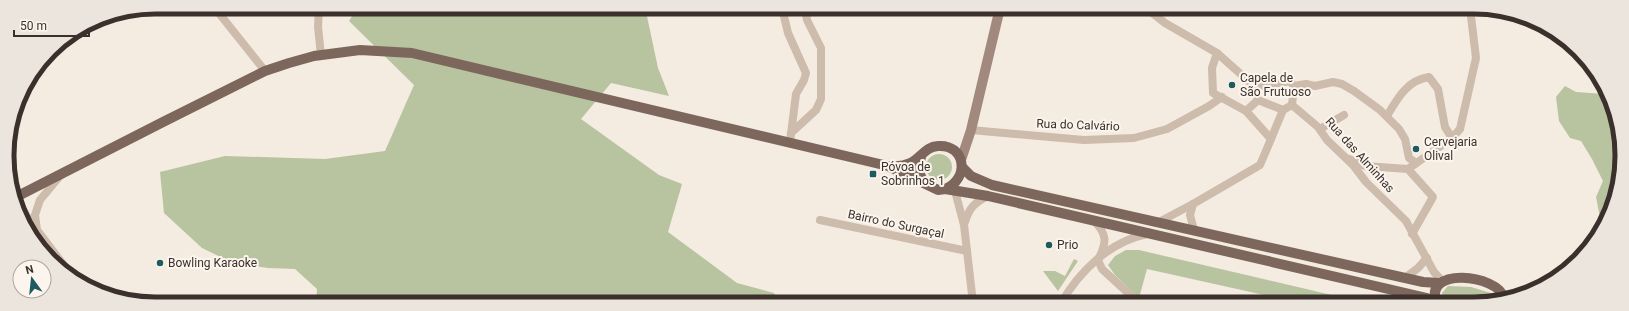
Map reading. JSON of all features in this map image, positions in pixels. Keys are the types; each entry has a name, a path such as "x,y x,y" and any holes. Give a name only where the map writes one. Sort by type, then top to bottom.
{"main road":[{"path":"20,196 63,172 265,71 289,62 321,55 360,50 412,53 791,138 888,166 938,190 950,190 988,196 1423,297"},
{"path":"888,166 906,165 921,157 931,147 945,146 952,149 971,176 992,185 1423,282 1441,282 1450,278 1472,278 1493,285 1502,294"},
{"path":"921,157 918,170 924,183"},
{"path":"950,190 958,181 961,163"},
{"path":"1435,297 1434,293 1441,282"}],"street":[{"path":"220,14 265,71"},
{"path":"319,14 318,27 321,55"},
{"path":"783,14 788,33 806,73 804,80 796,94 791,138"},
{"path":"791,138 816,110 820,99 821,48 807,20 806,14"},
{"path":"961,163 999,14"},
{"path":"1154,14 1165,23 1217,53 1253,85 1258,100 1283,110"},
{"path":"1346,158 1365,166 1408,169 1455,136 1466,108 1476,58 1471,14"},
{"path":"1217,53 1212,68 1213,93 1246,111 1271,139"},
{"path":"1387,116 1407,86 1429,76 1438,89 1445,127 1455,136"},
{"path":"1158,222 1193,204 1260,165 1283,110 1292,105 1294,86 1290,81 1263,86 1253,85"},
{"path":"1294,86 1306,84 1315,86 1333,82 1342,84 1387,116 1403,133 1409,158 1416,163"},
{"name":"Rua do Calvário","path":"970,130 1084,140 1134,138 1167,129 1209,106 1222,97"},
{"path":"1246,111 1258,100"},
{"name":"Rua das Alminhas","path":"1292,105 1308,117 1320,129 1327,140 1346,158 1366,182 1406,221 1427,258"},
{"path":"1320,129 1344,115"},
{"path":"945,146 953,147 960,144 970,130"},
{"path":"1408,169 1433,197 1412,234"},
{"path":"37,230 35,215 40,200 63,172"},
{"path":"950,190 964,225 973,297"},
{"path":"964,225 967,213 975,202 988,196"},
{"path":"1193,204 1190,214 1194,230"},
{"name":"Bairro do Surgaçal","path":"820,220 967,251"},
{"path":"1094,221 1101,228 1105,246 1098,260"},
{"path":"31,222 57,258"},
{"path":"1065,297 1078,276 1088,266 1121,243 1134,237 1147,234"},
{"path":"1405,278 1418,268 1427,258 1441,282"},
{"path":"1098,260 1102,269 1132,297"}],"green space":[{"path":"354,14 646,14 658,68 669,96 611,83 581,119 659,175 682,184 668,232 737,283 774,293 776,297 316,297 317,289 295,269 268,268 233,263 202,248 164,213 160,172 225,156 325,159 385,151 414,85 349,21"},
{"path":"1565,86 1576,92 1600,94 1604,101 1614,137 1615,165 1610,192 1600,218 1596,197 1603,181 1581,141 1570,138 1559,121 1556,97"},
{"path":"939,154 948,158 952,167 948,176 939,180 930,176 926,167 930,158"},
{"path":"1126,250 1139,250 1340,297 1273,297 1147,269 1139,297 1138,297 1115,275 1108,265 1115,256"},
{"path":"1074,259 1078,261 1058,291 1043,271 1055,271 1065,276"},
{"path":"1448,286 1471,287 1495,295 1483,297 1443,297 1442,293"}],"place":[{"name":"Capela de São Frutuoso","path":"1232,85"},
{"name":"Cervejaria Olival","path":"1416,149"},
{"name":"Póvoa de Sobrinhos 1","path":"873,174"},
{"name":"Prio","path":"1049,245"},
{"name":"Bowling Karaoke","path":"160,263"}]}
